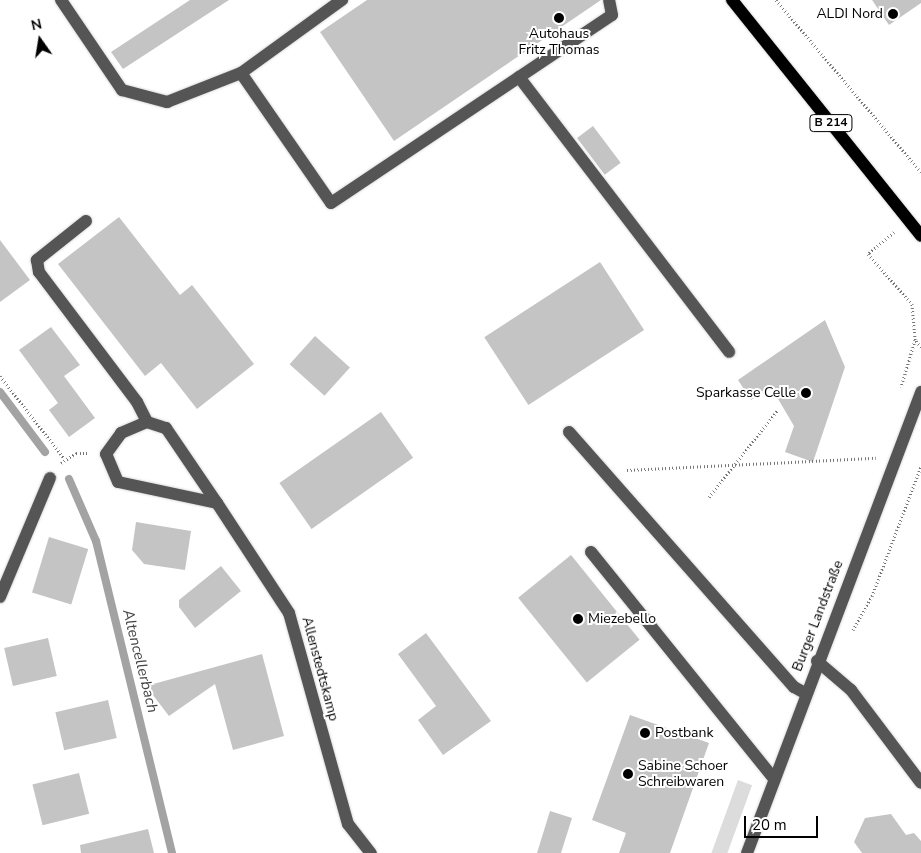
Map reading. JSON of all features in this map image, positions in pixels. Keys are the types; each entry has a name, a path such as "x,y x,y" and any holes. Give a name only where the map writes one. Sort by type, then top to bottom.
{"main road":[{"name":"B 214","path":"732,0 921,236"}],"street":[{"path":"61,0 122,90 167,102 241,73 342,0"},
{"path":"241,73 331,203 612,15 609,0"},
{"path":"518,77 729,352"},
{"path":"86,221 37,260 39,272 137,402 147,422 121,433 106,454 118,482 217,503"},
{"name":"Burger Landstraße","path":"747,853 817,661 921,392"},
{"name":"Allenstedtskamp","path":"147,422 166,428 289,613 348,824 371,853"},
{"path":"569,432 794,687 805,693"},
{"path":"0,597 50,478"},
{"path":"591,552 774,779"},
{"path":"817,661 850,690 921,783"}],"path":[{"path":"776,0 921,172"},
{"path":"908,220 868,254 912,304 915,340 921,347"},
{"path":"0,376 64,458"},
{"path":"709,497 732,465 777,410"},
{"path":"50,478 64,458 76,453 106,454"},
{"path":"603,471 877,458"}],"shaded area":[{"path":"738,780 752,785 727,853 711,853"}],"building":[{"path":"190,0 229,0 123,69 111,52"},
{"path":"367,0 601,0 394,141 320,32"},
{"name":"ALDI Nord","path":"872,0 921,0 921,3 889,25"},
{"path":"593,126 621,163 605,175 577,138"},
{"path":"119,217 180,295 192,285 254,364 197,409 161,363 145,376 58,264"},
{"path":"0,240 30,280 0,302"},
{"path":"600,262 644,330 528,405 484,337"},
{"name":"Sparkasse Celle","path":"825,320 845,367 813,462 785,452 794,426 771,387 751,400 738,380"},
{"path":"51,327 80,365 64,376 95,418 69,437 49,410 58,403 19,350"},
{"path":"315,336 350,367 325,396 290,364"},
{"path":"381,412 413,458 312,529 279,483"},
{"path":"136,522 191,531 185,570 144,564 132,550"},
{"path":"49,537 88,549 71,604 32,592"},
{"path":"571,555 640,640 587,683 518,598"},
{"path":"221,566 241,591 195,628 179,607 179,600"},
{"path":"426,633 491,721 443,755 418,720 436,706 398,654"},
{"path":"48,638 57,676 13,686 4,648"},
{"path":"262,654 284,736 233,750 215,684 169,716 146,686"},
{"path":"108,700 117,738 64,750 55,712"},
{"path":"630,715 709,743 670,853 619,853 626,833 592,820"},
{"path":"79,773 89,814 43,825 32,785"},
{"path":"550,811 572,818 561,853 537,853"},
{"path":"891,814 906,835 914,833 921,841 921,853 862,853 854,842 865,818"},
{"path":"148,829 154,853 81,853 80,845"}],"waterway":[{"name":"Altencellerbach","path":"0,392 45,452"},
{"name":"Altencellerbach","path":"69,479 96,541 172,853"}],"place":[{"name":"ALDI Nord","path":"893,14"},
{"name":"Autohaus Fritz Thomas","path":"559,18"},
{"name":"Sparkasse Celle","path":"806,393"},
{"name":"Miezebello","path":"578,619"},
{"name":"Postbank","path":"645,733"},
{"name":"Sabine Schoer Schreibwaren","path":"628,774"}]}
